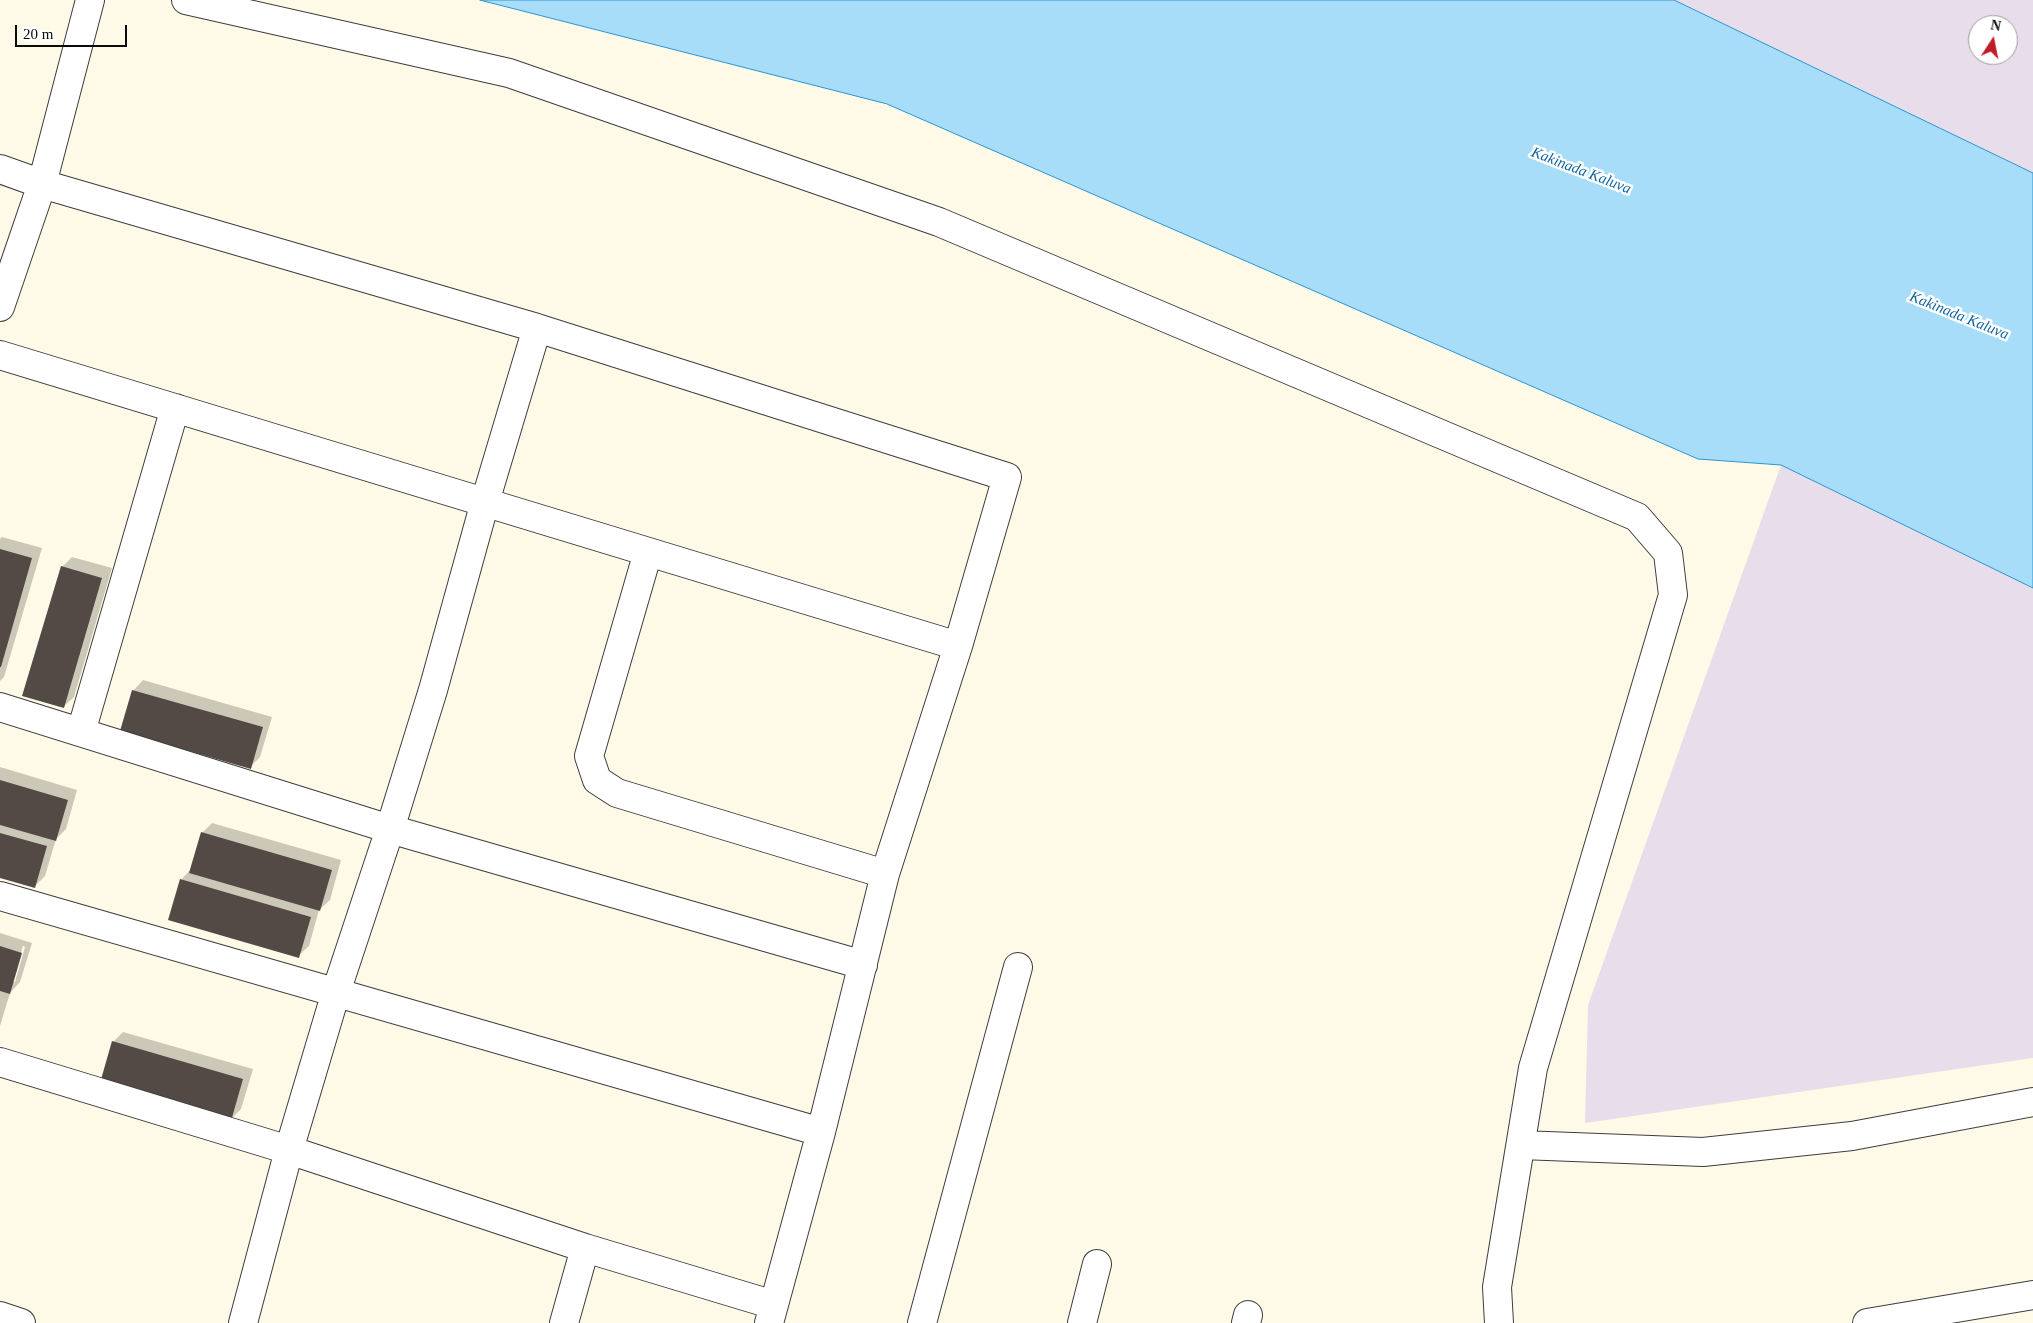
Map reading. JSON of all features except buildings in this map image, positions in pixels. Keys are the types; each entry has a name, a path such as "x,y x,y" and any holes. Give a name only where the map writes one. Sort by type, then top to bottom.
{"street":[{"path":"0,307 42,184 90,0"},
{"path":"186,0 509,73 939,222 1637,517 1668,552 1673,595 1533,1068 1497,1287 1499,1323"},
{"path":"0,169 42,184 537,328 1008,477 958,646 885,874 821,1132 772,1314 585,1248 289,1150 0,1062"},
{"path":"243,1323 289,1150 336,992 390,829 433,690 484,502 537,328"},
{"path":"0,355 958,646"},
{"path":"81,732 175,408"},
{"path":"648,552 589,756 597,780 617,792 885,874"},
{"path":"0,707 390,829 863,965"},
{"path":"0,896 821,1132"},
{"path":"922,1323 1018,967"},
{"path":"1521,1145 1703,1152 1852,1136 2033,1102"},
{"path":"564,1323 585,1248"},
{"path":"1082,1323 1097,1264"},
{"path":"1867,1323 2033,1295"},
{"path":"0,1316 21,1323"}],"shaded area":[{"path":"1674,0 2033,0 2033,173"},
{"path":"1781,465 2033,588 2033,1058 1585,1123 1588,1005"}],"water":[{"name":"Kakinada Kaluva","path":"480,0 1674,0 2033,173 2033,588 1781,465 1698,459 887,104"}]}
